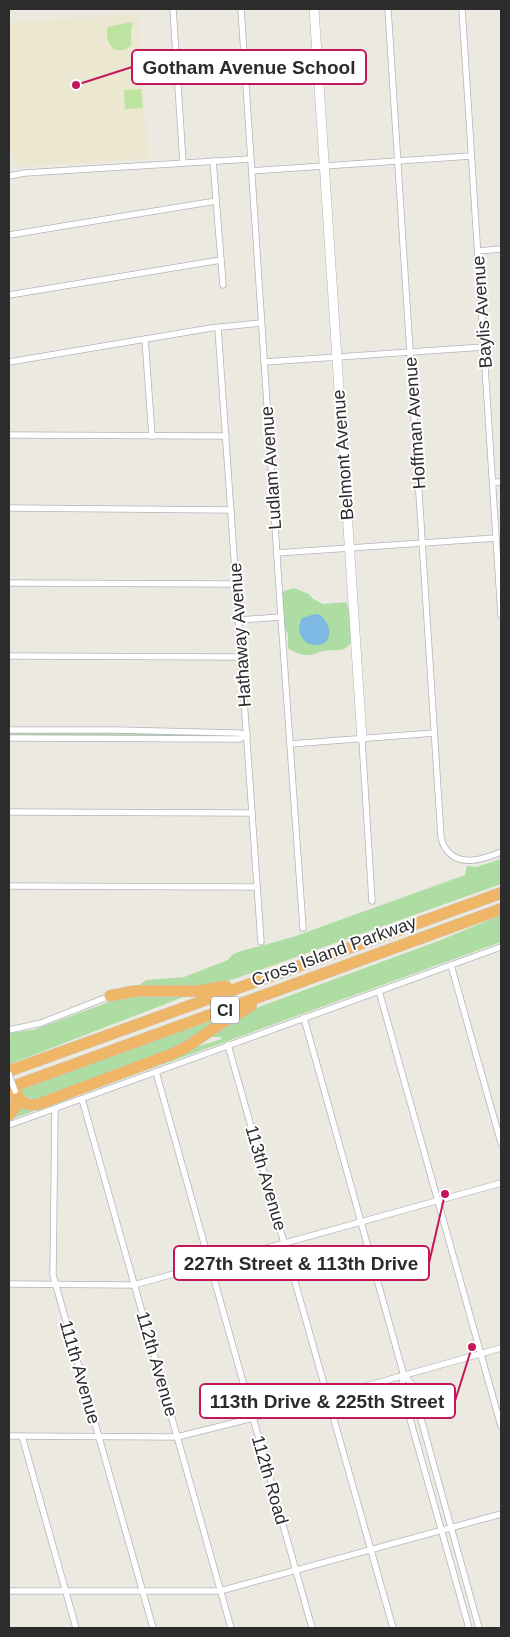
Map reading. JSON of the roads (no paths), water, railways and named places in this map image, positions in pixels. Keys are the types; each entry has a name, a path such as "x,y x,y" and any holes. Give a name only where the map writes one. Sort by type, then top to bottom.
{"highway":[{"name":"Cross Island Parkway","path":"9,1073 501,893"},
{"name":"Cross Island Parkway","path":"12,1090 501,909"},
{"path":"110,996 135,991 199,991 284,971"},
{"path":"12,1090 24,1103 36,1104 157,1061 188,1046 220,1024 285,988"},
{"path":"9,1115 16,1104 12,1090"}],"street":[{"path":"173,9 183,163"},
{"name":"Ludlam Avenue","path":"241,9 303,928"},
{"name":"Belmont Avenue","path":"314,9 372,901"},
{"name":"Hoffman Avenue","path":"388,9 441,837 446,849 456,858 468,860 484,858 501,852"},
{"name":"Baylis Avenue","path":"462,9 501,615"},
{"path":"252,171 472,156"},
{"path":"9,176 25,173 250,159"},
{"path":"213,161 223,285"},
{"path":"9,235 216,201"},
{"path":"478,251 501,249"},
{"path":"9,295 221,260"},
{"path":"9,362 230,325 261,323"},
{"name":"Hathaway Avenue","path":"218,328 261,942"},
{"path":"145,340 152,436"},
{"path":"264,362 484,347"},
{"path":"9,435 226,436"},
{"path":"493,482 501,482"},
{"path":"9,508 231,510"},
{"path":"277,553 496,538"},
{"path":"9,582 236,584"},
{"path":"239,620 281,617"},
{"path":"9,656 241,657"},
{"path":"9,730 116,730 238,733 246,735"},
{"path":"116,730 116,738"},
{"path":"290,744 434,734"},
{"path":"9,738 239,739 246,735"},
{"path":"9,812 252,814"},
{"path":"9,886 257,887"},
{"path":"9,1125 501,947"},
{"path":"451,965 501,1143"},
{"path":"379,991 501,1426"},
{"path":"9,1030 48,1021 110,996"},
{"path":"304,1018 404,1376 410,1383 430,1451 478,1628"},
{"name":"113th Avenue","path":"228,1045 393,1628"},
{"name":"112th Road","path":"156,1072 312,1628"},
{"path":"9,1073 12,1090"},
{"name":"112th Avenue","path":"82,1099 231,1628"},
{"name":"111th Avenue","path":"55,1109 53,1275 153,1628"},
{"path":"9,1284 134,1285 501,1183"},
{"path":"9,1436 177,1437 253,1418 501,1348"},
{"path":"404,1376 401,1387 469,1628"},
{"path":"22,1436 76,1628"},
{"path":"420,1454 430,1451"},
{"path":"9,1591 220,1591 501,1514"},
{"path":"464,1608 472,1606"}],"water":[{"path":"315,614 320,615 329,627 329,635 326,642 319,645 313,645 304,640 299,630 302,618"}],"place":[{"name":"Gotham Avenue School","path":"76,85"},
{"name":"227th Street & 113th Drive","path":"445,1194"},
{"name":"113th Drive & 225th Street","path":"472,1347"}]}
